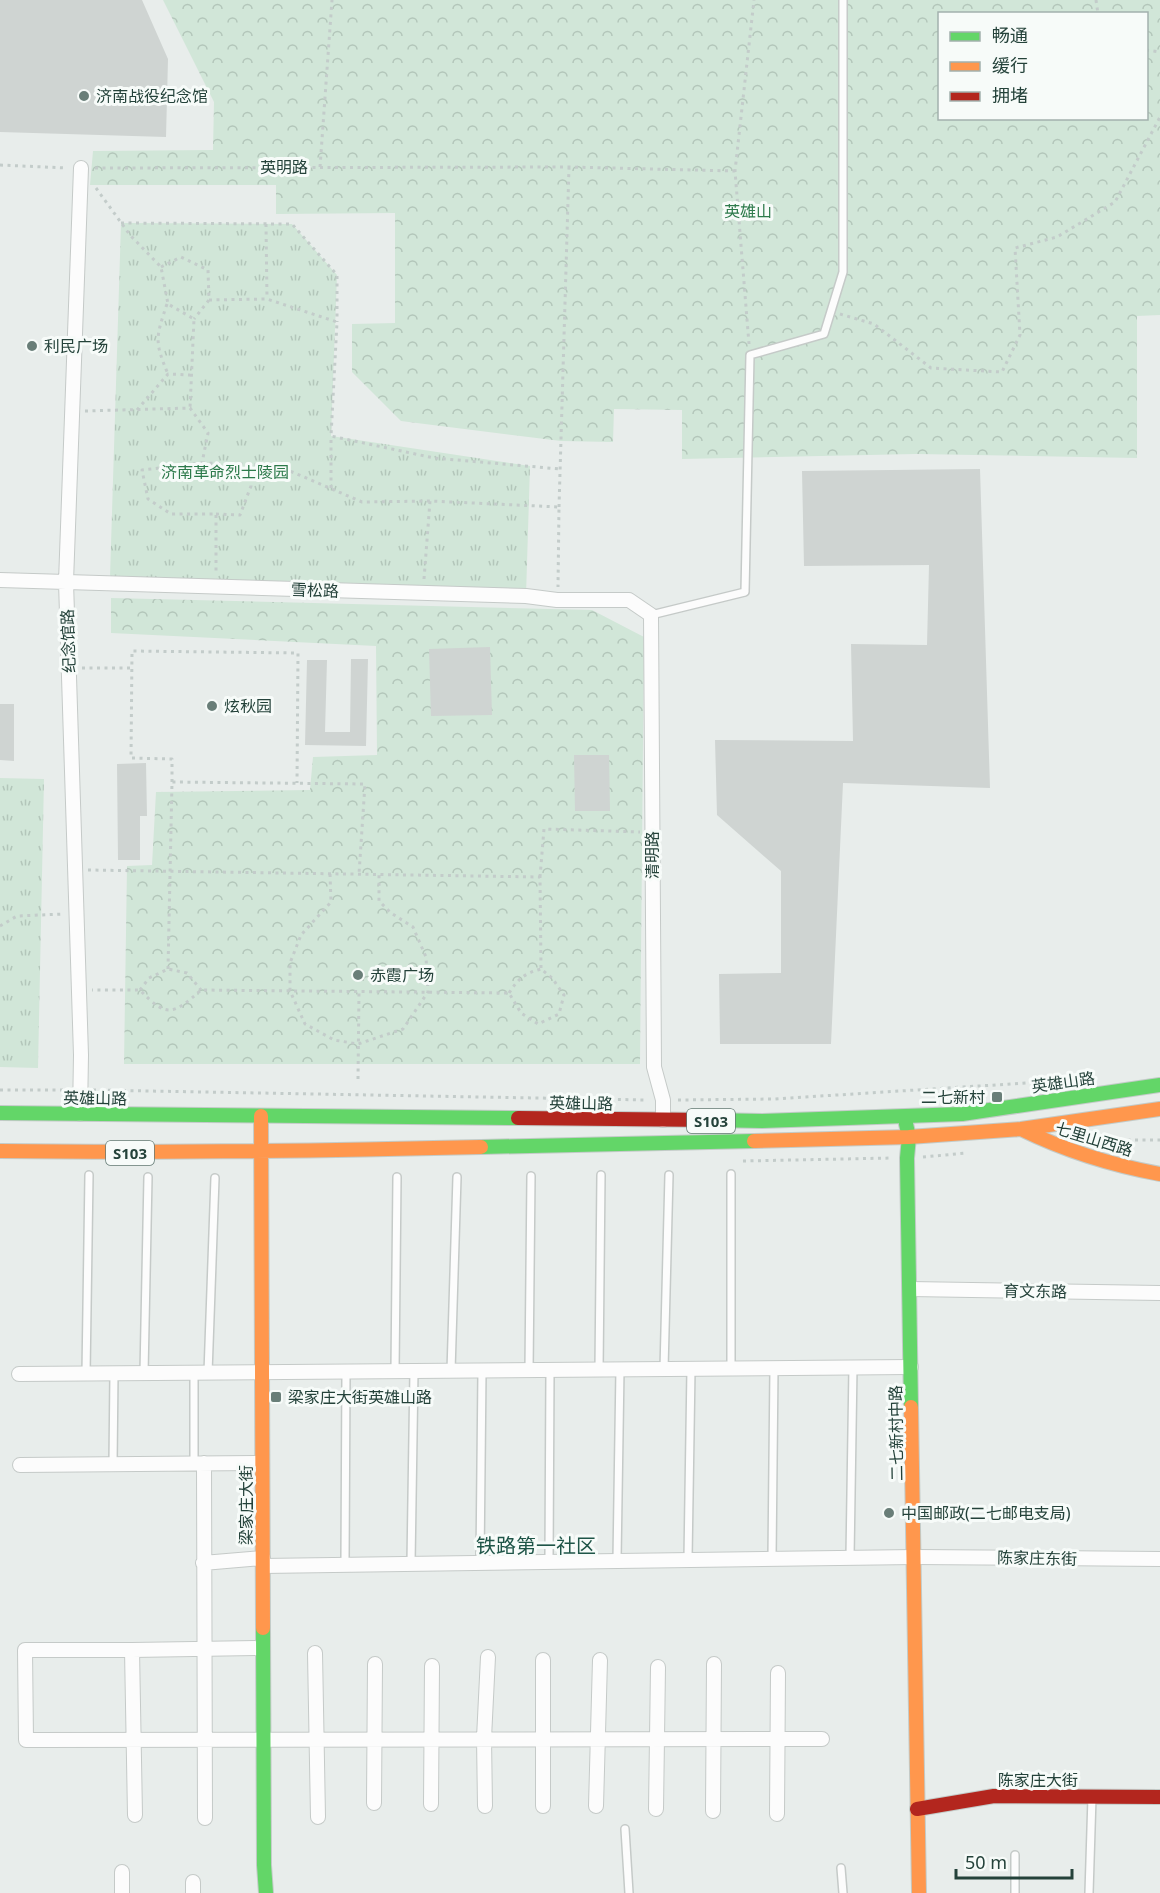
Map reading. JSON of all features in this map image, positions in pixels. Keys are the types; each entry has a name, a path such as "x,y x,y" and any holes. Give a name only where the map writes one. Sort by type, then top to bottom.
{"main road":[{"name":"英雄山路","path":"0,1113 762,1121 962,1114 1160,1085"},
{"name":"S103","path":"0,1151 130,1154 261,1152 909,1137 1022,1130 1160,1109"},
{"name":"梁家庄大街","path":"261,1116 266,1893"},
{"name":"二七新村中路","path":"905,1116 909,1137 907,1158 920,1893"},
{"name":"七里山西路","path":"1022,1130 1069,1151 1124,1168 1160,1174"},
{"name":"陈家庄大街","path":"917,1809 994,1796 1160,1797"}],"street":[{"name":"纪念馆路","path":"80,1114 79,990 66,582 81,168"},
{"name":"雪松路","path":"0,580 526,596 557,600 629,600 651,615"},
{"name":"清明路","path":"651,615 654,1067 663,1100 663,1120"},
{"name":"育文东路","path":"910,1289 1160,1293"},
{"path":"19,1374 911,1367"},
{"path":"199,1463 203,1563 205,1818"},
{"path":"20,1465 262,1463"},
{"name":"陈家庄东街","path":"203,1563 411,1563 850,1557 1160,1559"},
{"path":"263,1648 25,1650 26,1740 822,1739"},
{"path":"132,1650 135,1815"},
{"path":"315,1653 318,1817"},
{"path":"485,1806 484,1738 488,1657"},
{"path":"543,1660 543,1806"},
{"path":"596,1806 600,1660"},
{"path":"374,1803 375,1664"},
{"path":"713,1811 714,1664"},
{"path":"431,1804 432,1666"},
{"path":"656,1809 658,1667"},
{"path":"777,1814 778,1672"},
{"path":"122,1872 122,1893"}],"lane":[{"path":"651,615 745,592 750,355 824,333 843,272 843,0"},
{"path":"664,1369 669,1174"},
{"path":"731,1174 731,1368"},
{"path":"86,1374 89,1175"},
{"path":"599,1370 601,1175"},
{"path":"529,1370 531,1176"},
{"path":"144,1373 148,1177"},
{"path":"452,1371 457,1177"},
{"path":"208,1373 214,1178"},
{"path":"394,1371 397,1178"},
{"path":"850,1557 853,1367"},
{"path":"772,1558 774,1368"},
{"path":"617,1560 620,1369"},
{"path":"688,1559 692,1369"},
{"path":"549,1561 550,1370"},
{"path":"411,1563 414,1371"},
{"path":"480,1562 483,1371"},
{"path":"345,1563 346,1372"},
{"path":"113,1464 114,1373"},
{"path":"194,1373 199,1463"},
{"path":"1089,1893 1092,1797"},
{"path":"625,1829 629,1893"},
{"path":"1015,1855 1015,1893"},
{"path":"841,1868 843,1893"}],"path":[{"path":"320,167 332,0"},
{"path":"750,355 735,171 754,0"},
{"path":"831,311 874,324 931,368 1002,372 1020,335 1015,248 1057,237 1114,202 1160,117"},
{"name":"英明路","path":"0,165 81,168 569,167 735,171"},
{"path":"557,600 569,167"},
{"path":"81,168 130,235 161,267 168,304 157,333 159,352 168,374"},
{"path":"121,223 292,224 337,275 331,489"},
{"path":"266,224 267,299"},
{"path":"161,267 181,257 208,270 209,300 194,319 191,375 190,408 208,433 202,463"},
{"path":"209,300 267,299 337,322"},
{"path":"168,304 194,319"},
{"path":"137,410 168,374"},
{"path":"168,374 191,375"},
{"path":"72,412 190,408"},
{"path":"331,436 434,458 560,469"},
{"path":"251,465 251,486 240,515 171,514 148,499 142,470 202,463 276,465 362,501 430,501 559,507"},
{"path":"423,593 430,501"},
{"path":"216,514 217,587"},
{"path":"168,969 172,759 131,758 132,651 298,653 297,783"},
{"path":"69,668 132,668"},
{"path":"172,782 364,784 359,874"},
{"path":"541,969 540,877 544,829 652,832"},
{"path":"75,869 540,877"},
{"path":"330,874 331,902 301,935 290,963 290,991 305,1024 334,1040 358,1044 403,1029 428,992 426,957 413,927 379,901 379,874"},
{"path":"0,926 17,916 76,913"},
{"path":"140,990 149,978 168,969 187,973 201,990"},
{"path":"509,993 521,1013 538,1024 559,1014 564,995 552,978 541,969"},
{"path":"509,993 516,981 528,972 541,969"},
{"path":"79,990 140,990 154,1005 167,1010 179,1009 201,990 509,993"},
{"path":"358,1079 359,992"},
{"path":"0,1090 663,1100 774,1099 1042,1082"}],"green space":[{"name":"英雄山","path":"163,0 1160,0 1160,315 1137,316 1137,458 916,454 682,459 682,410 614,409 613,442 561,441 401,421 352,372 352,324 395,323 395,213 276,214 276,185 90,185 93,151 213,150 214,102"},
{"name":"济南革命烈士陵园","path":"121,223 292,224 337,275 331,436 530,466 526,596 110,577"},
{"path":"111,598 592,610 644,637 640,1064 124,1064 127,866 152,865 156,792 310,790 313,757 377,755 376,646 111,633"},
{"path":"0,778 44,779 38,1068 0,1067"}],"building":[{"name":"济南战役纪念馆","path":"0,0 142,0 168,59 166,137 0,132"},
{"path":"980,469 990,788 843,783 831,1044 720,1044 719,974 781,973 781,871 717,815 715,740 853,741 851,644 927,645 929,565 804,566 802,471"},
{"path":"490,647 492,715 431,716 429,649"},
{"path":"351,659 368,659 366,746 305,745 307,660 327,660 325,732 350,732"},
{"path":"0,704 14,704 14,761 0,760"},
{"path":"574,755 609,755 610,811 575,811"},
{"path":"146,763 147,816 140,816 140,860 118,860 117,764"}],"traffic: fast":[{"path":"710,1120 762,1121 962,1114 1160,1085"},
{"path":"0,1113 518,1118"},
{"path":"906,1124 909,1137 907,1158 911,1407"},
{"path":"481,1147 754,1141"},
{"path":"263,1628 266,1893"}],"traffic: slow":[{"path":"754,1141 909,1137 1021,1129 1160,1109"},
{"path":"261,1116 263,1628"},
{"path":"1021,1129 1089,1156 1160,1174"},
{"path":"0,1151 120,1152 481,1147"},
{"path":"911,1407 919,1893"}],"traffic: jam":[{"path":"518,1118 710,1120"},
{"path":"917,1809 994,1796 1160,1797"}],"place":[{"name":"济南战役纪念馆","path":"84,96"},
{"name":"利民广场","path":"32,346"},
{"name":"炫秋园","path":"212,706"},
{"name":"赤霞广场","path":"358,975"},
{"name":"二七新村","path":"997,1097"},
{"name":"梁家庄大街英雄山路","path":"276,1397"},
{"name":"中国邮政(二七邮电支局)","path":"889,1513"}],"district":[{"name":"铁路第一社区","path":"536,1545"}]}
